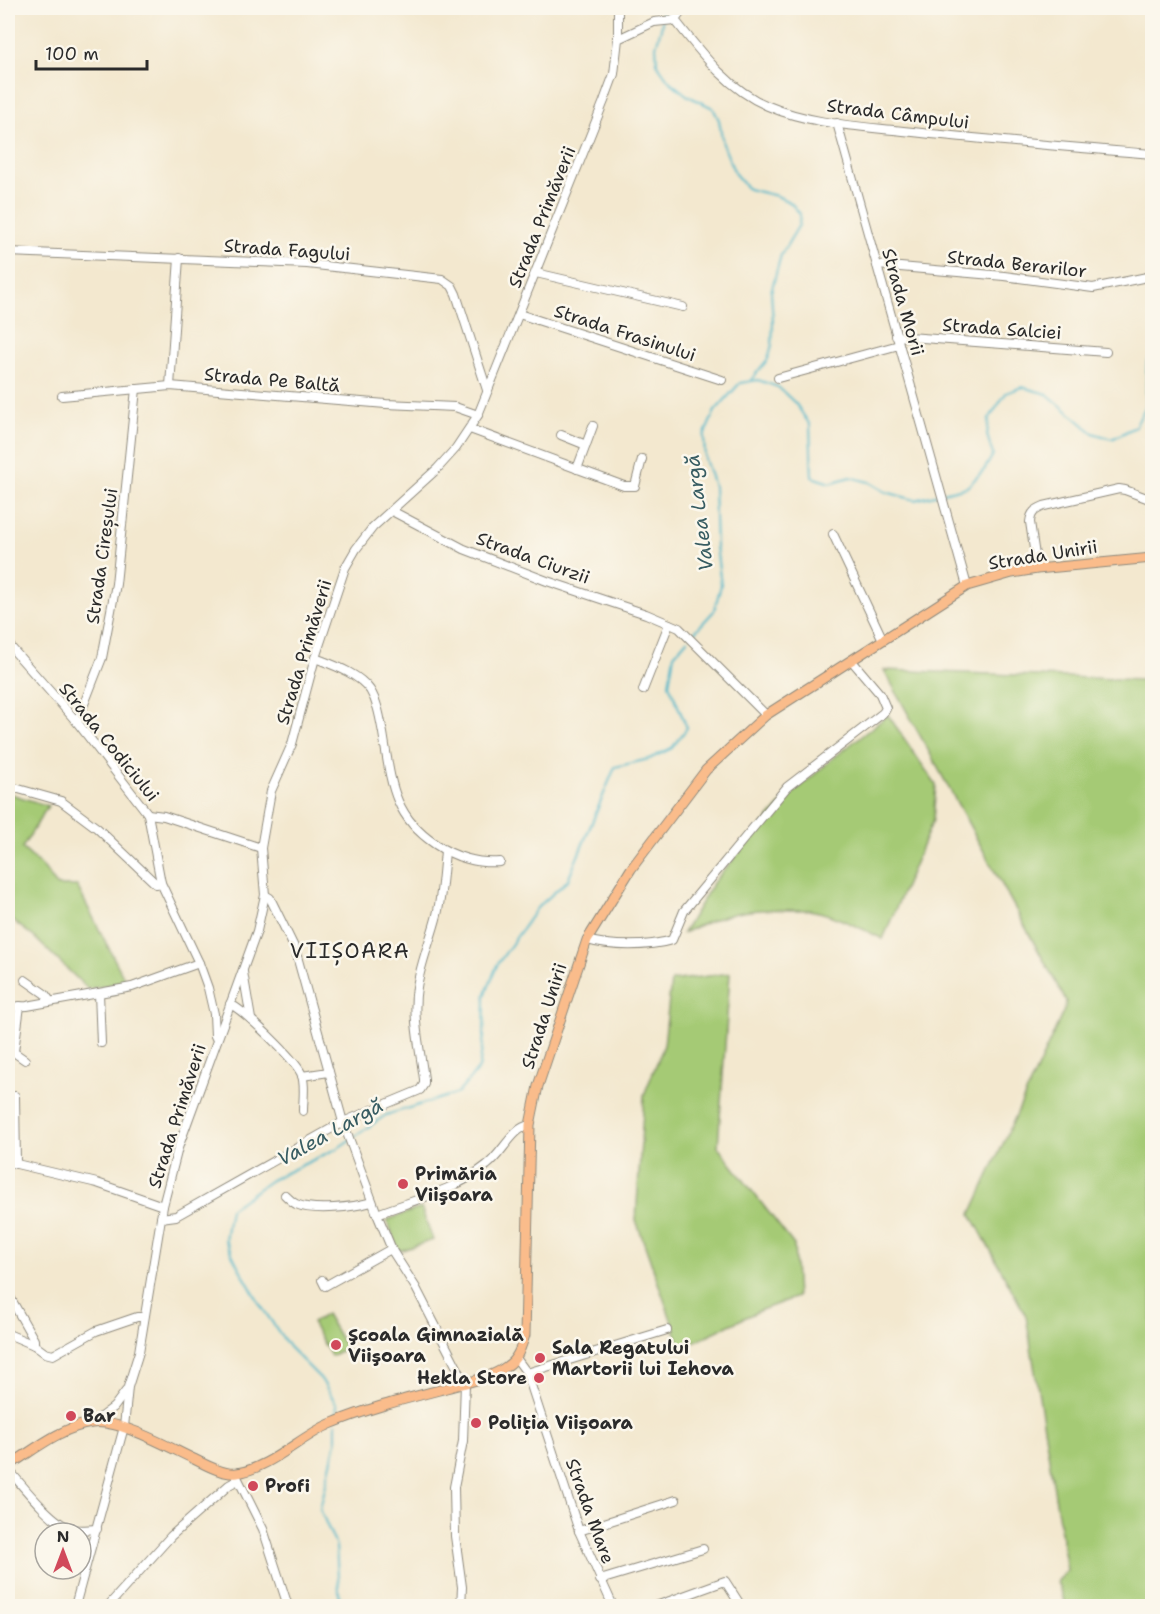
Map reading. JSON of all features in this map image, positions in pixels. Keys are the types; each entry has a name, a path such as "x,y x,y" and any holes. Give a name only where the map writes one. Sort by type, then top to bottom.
{"main road":[{"name":"Strada Unirii","path":"516,1358 525,1335 530,1125 538,1086 587,940 631,869 678,805 706,771 766,715 967,586 1012,573 1037,569 1152,558"},
{"path":"8,1467 62,1433 94,1422 123,1427 206,1465 237,1476 268,1461 328,1425 487,1376 507,1367 516,1358"}],"street":[{"name":"Strada Primăverii","path":"128,1387 139,1352 163,1206 178,1148 257,931 265,895 261,848 271,791 292,744 315,658 345,568 373,527 437,469 470,429 478,415 614,74 618,39 618,8"},
{"path":"618,39 657,21 671,21 684,8"},
{"name":"Strada Câmpului","path":"671,21 713,66 740,90 768,106 805,117 837,123 1152,153"},
{"name":"Strada Morii","path":"837,123 967,586"},
{"name":"Strada Fagului","path":"8,252 307,264 442,279 452,286 456,294 487,390"},
{"path":"170,386 180,258"},
{"name":"Strada Berarilor","path":"877,265 1004,276 1093,288 1152,276"},
{"path":"536,273 683,307"},
{"name":"Strada Frasinului","path":"519,314 722,380"},
{"path":"778,378 898,340"},
{"name":"Strada Salciei","path":"898,340 1106,352"},
{"name":"Strada Pe Baltă","path":"62,396 170,386 386,404 454,407 478,415"},
{"name":"Strada Cireșului","path":"77,722 100,665 112,612 136,389"},
{"path":"578,469 593,426"},
{"path":"470,429 624,486 633,487 636,483 642,459"},
{"path":"561,435 586,445"},
{"path":"1037,569 1030,522 1030,515 1033,511 1044,506 1119,489 1152,500"},
{"name":"Strada Ciurzii","path":"392,511 464,549 547,581 646,614 683,630 766,715"},
{"path":"833,534 883,640"},
{"path":"643,690 669,624"},
{"name":"Strada Codiciului","path":"8,644 77,722 148,814 161,883 199,963 208,988 217,1040"},
{"path":"315,658 336,666 368,687 380,712 393,791 408,820 423,836 445,851 476,861 500,862"},
{"path":"587,940 598,944 625,945 664,942 672,939 684,911 787,787 883,713 886,708 880,694 852,661"},
{"path":"8,786 61,801 97,828 156,884 161,883"},
{"path":"148,814 164,816 261,848"},
{"path":"161,1218 176,1216 345,1126 420,1090 424,1084 416,1023 416,988 437,915 445,851"},
{"path":"265,895 270,898 295,949 345,1126 391,1249 416,1288 465,1383 463,1442 454,1487 455,1536 462,1587 461,1606"},
{"path":"8,1007 132,987 199,963"},
{"path":"243,970 251,1021"},
{"path":"25,980 45,994 50,1001"},
{"path":"99,993 101,1043"},
{"path":"230,1004 238,1008 302,1076 303,1111"},
{"path":"20,1006 11,1049 25,1060"},
{"path":"302,1076 328,1072"},
{"path":"15,1096 12,1163 97,1183 163,1206"},
{"path":"377,1214 473,1176 497,1158 518,1129 530,1125"},
{"path":"285,1195 295,1204 305,1207 347,1207 372,1202"},
{"path":"322,1280 325,1286 391,1249"},
{"path":"11,1299 34,1340 34,1345"},
{"path":"8,1334 53,1355 96,1331 137,1317 144,1317"},
{"path":"527,1374 667,1330"},
{"name":"Strada Mare","path":"516,1358 527,1374 579,1531 613,1606"},
{"path":"94,1422 114,1407 128,1387"},
{"path":"75,1606 123,1427 128,1387"},
{"path":"8,1467 39,1504 60,1522 71,1529 97,1529"},
{"path":"108,1606 171,1536 237,1476 263,1529 288,1606"},
{"path":"579,1531 676,1500"},
{"path":"600,1580 703,1550"},
{"path":"656,1606 724,1581 741,1606"}],"green space":[{"path":"884,670 1142,680 1152,674 1152,1606 1066,1606 1057,1582 1067,1570 1026,1316 971,1214 1065,1008 1066,1001"},
{"path":"888,715 936,785 933,820 883,939 839,919 805,910 761,910 736,913 683,933 713,883 781,804 831,760"},
{"path":"8,793 48,806 22,848 44,868 57,886 77,886 126,982 88,989 34,937 8,917"},
{"path":"730,973 718,1147 794,1245 797,1297 761,1310 681,1348 636,1220 644,1095 664,1045 671,981"},
{"path":"421,1208 433,1240 399,1251 387,1220"},
{"path":"326,1314 346,1348 331,1356 312,1323"}],"waterway":[{"path":"662,8 662,25 656,46 657,64 669,81 688,96 713,108 719,120 723,144 735,174 748,189 777,196 791,203 800,214 799,225 781,255 771,292 772,345 768,359 751,380"},
{"name":"Valea Largă","path":"691,636 714,611 721,585 716,546 714,486 705,459 704,436 715,411 740,383 758,380 778,387 796,404 810,425 812,477 830,483 850,477 869,482 886,492 915,500 967,487 984,470 993,455 987,435 989,419 1006,393 1022,387 1047,394 1093,433 1112,439 1135,427 1146,406 1147,362 1152,356"},
{"name":"Valea Largă","path":"336,1418 337,1405 321,1379 289,1347 261,1306 237,1264 225,1240 230,1209 271,1180 338,1148 386,1115 458,1093 479,1068 484,1036 485,996 497,965 537,908 568,880 615,767 649,759 672,748 687,728 669,684 674,655 687,640"},
{"name":"Valea Largă","path":"336,1423 336,1442 320,1509 336,1546 340,1606"}],"place":[{"name":"Primăria Viişoara","path":"403,1184"},
{"name":"Şcoala Gimnazială Viişoara","path":"336,1345"},
{"name":"Sala Regatului Martorii lui Iehova","path":"540,1358"},
{"name":"Hekla Store","path":"539,1378"},
{"name":"Bar","path":"71,1416"},
{"name":"Poliția Viișoara","path":"476,1423"},
{"name":"Profi","path":"253,1486"}],"district":[{"name":"VIIȘOARA","path":"350,951"}]}
